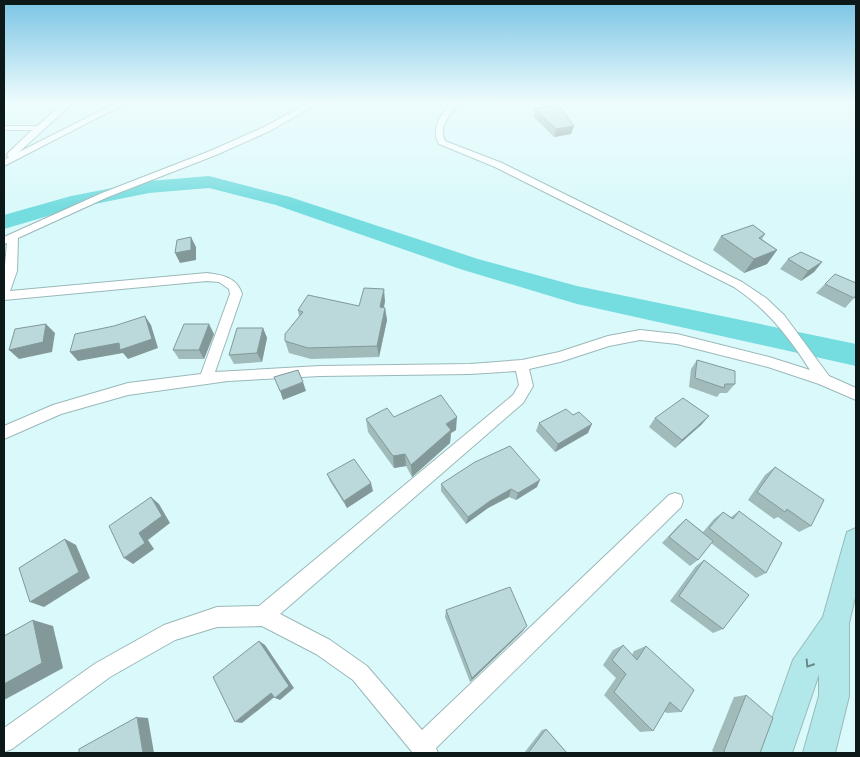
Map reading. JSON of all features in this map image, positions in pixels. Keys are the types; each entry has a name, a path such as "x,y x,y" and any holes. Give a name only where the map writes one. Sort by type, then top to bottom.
{"main road":[{"path":"819,753 834,696 835,623 856,541"},
{"path":"776,753 804,672 835,623"}],"street":[{"path":"4,162 29,137"},
{"path":"4,162 53,137"},
{"path":"206,379 236,294 234,288 222,280 207,278 4,294 11,271 8,239 105,195 248,137"},
{"path":"440,137 442,142 449,147 492,161 548,192 702,265 730,281 772,309 824,380"},
{"path":"4,433 58,409 128,389 206,379 320,371 470,369 522,366 560,357 608,341 640,335 677,339 769,362 824,380 856,394"},
{"path":"263,616 518,399 526,386 522,366"},
{"path":"4,741 103,670 171,632 217,617 263,616 323,646 360,673 425,750 675,501"}],"building":[{"path":"753,225 765,234 759,238 777,250 754,259 721,236"},
{"path":"191,237 191,250 175,253 177,240"},
{"path":"801,252 822,262 808,271 788,259"},
{"path":"835,274 856,283 856,295 854,298 825,284"},
{"path":"364,288 384,289 380,307 385,308 377,346 308,348 285,341 285,334 303,312 298,310 308,295 359,306"},
{"path":"145,316 152,339 120,350 119,343 70,352 75,334 114,326"},
{"path":"46,324 43,342 9,350 15,329"},
{"path":"184,324 209,324 199,350 173,350"},
{"path":"237,328 263,328 257,353 229,355"},
{"path":"697,360 735,371 735,384 725,384 724,388 695,378"},
{"path":"298,370 303,382 280,391 274,377"},
{"path":"441,395 457,417 446,424 451,430 411,465 405,454 393,456 366,419 387,408 394,417"},
{"path":"683,398 709,416 682,440 655,418"},
{"path":"566,409 573,415 579,412 592,424 558,444 539,423"},
{"path":"510,446 540,480 518,493 511,489 468,517 441,484 475,462"},
{"path":"354,459 371,483 344,501 327,474"},
{"path":"775,467 824,500 811,526 787,509 785,512 757,492"},
{"path":"151,497 162,516 139,533 145,543 124,558 109,526"},
{"path":"739,511 782,543 766,573 709,528 723,512 733,519"},
{"path":"686,519 713,541 698,560 669,537"},
{"path":"65,539 79,572 30,602 19,568"},
{"path":"704,560 749,595 723,629 679,596"},
{"path":"510,587 527,626 472,678 446,610"},
{"path":"33,620 42,663 4,684 4,636"},
{"path":"259,641 289,686 275,698 271,693 235,722 213,677"},
{"path":"623,645 637,660 646,646 694,690 681,712 670,702 653,731 614,692 626,674 612,660"},
{"path":"746,695 773,718 760,753 726,753 724,751"},
{"path":"137,717 143,753 79,753 79,749"},
{"path":"546,729 567,753 528,753"}],"waterway":[{"path":"4,222 71,202 149,187 209,182 283,201 469,264 577,295 856,355"}]}
